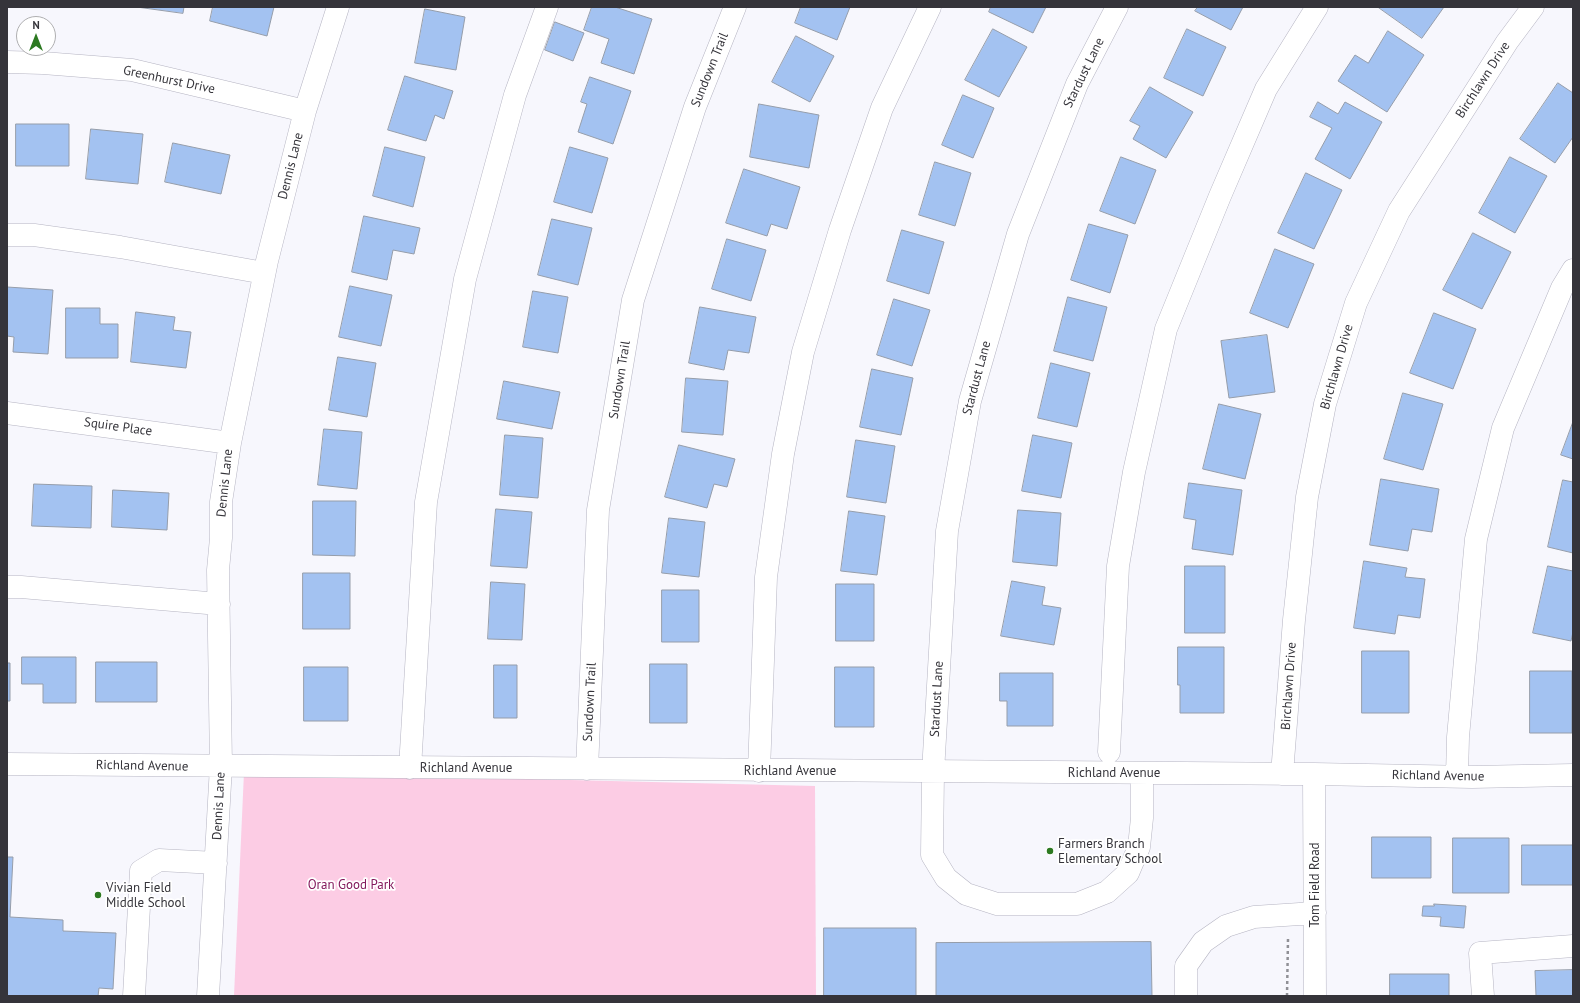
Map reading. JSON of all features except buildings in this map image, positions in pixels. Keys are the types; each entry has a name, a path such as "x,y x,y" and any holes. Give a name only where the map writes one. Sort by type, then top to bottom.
{"street":[{"name":"Dennis Lane","path":"208,996 221,766 219,604 221,502 230,443 264,273 305,111 338,7"},
{"path":"410,768 426,502 465,279 515,95 547,7"},
{"name":"Sundown Trail","path":"587,769 598,510 633,300 695,107 735,7"},
{"path":"758,771 766,577 783,454 803,352 840,230 882,108 930,7"},
{"name":"Stardust Lane","path":"1117,7 1077,84 1018,234 970,402 947,531 933,772 932,855 946,878 966,894 997,904 1077,904 1107,892 1128,873 1139,847 1142,818 1142,773"},
{"path":"1109,752 1118,566 1134,472 1166,329 1220,196 1266,89 1317,7"},
{"name":"Birchlawn Drive","path":"1282,774 1294,620 1307,497 1325,404 1356,303 1399,211 1507,42 1533,7"},
{"name":"Greenhurst Drive","path":"7,62 43,63 132,70 305,111"},
{"path":"7,235 34,236 120,247 264,273"},
{"path":"1456,776 1458,736 1476,539 1503,428 1562,288 1573,270"},
{"name":"Squire Place","path":"7,413 230,443"},
{"path":"7,587 219,604"},
{"name":"Richland Avenue","path":"7,764 1456,776 1573,775"},
{"name":"Tom Field Road","path":"1314,774 1315,996"},
{"path":"134,996 141,871 159,860 216,863"},
{"path":"1186,996 1186,966 1203,942 1226,926 1254,917 1315,913"},
{"path":"1484,996 1480,953 1573,946"}],"path":[{"path":"1287,996 1288,939 1291,914"}],"green space":[{"name":"Oran Good Park","path":"244,772 815,786 816,996 234,996"}],"place":[{"name":"Farmers Branch Elementary School","path":"1050,851"},
{"name":"Vivian Field Middle School","path":"98,895"}]}
